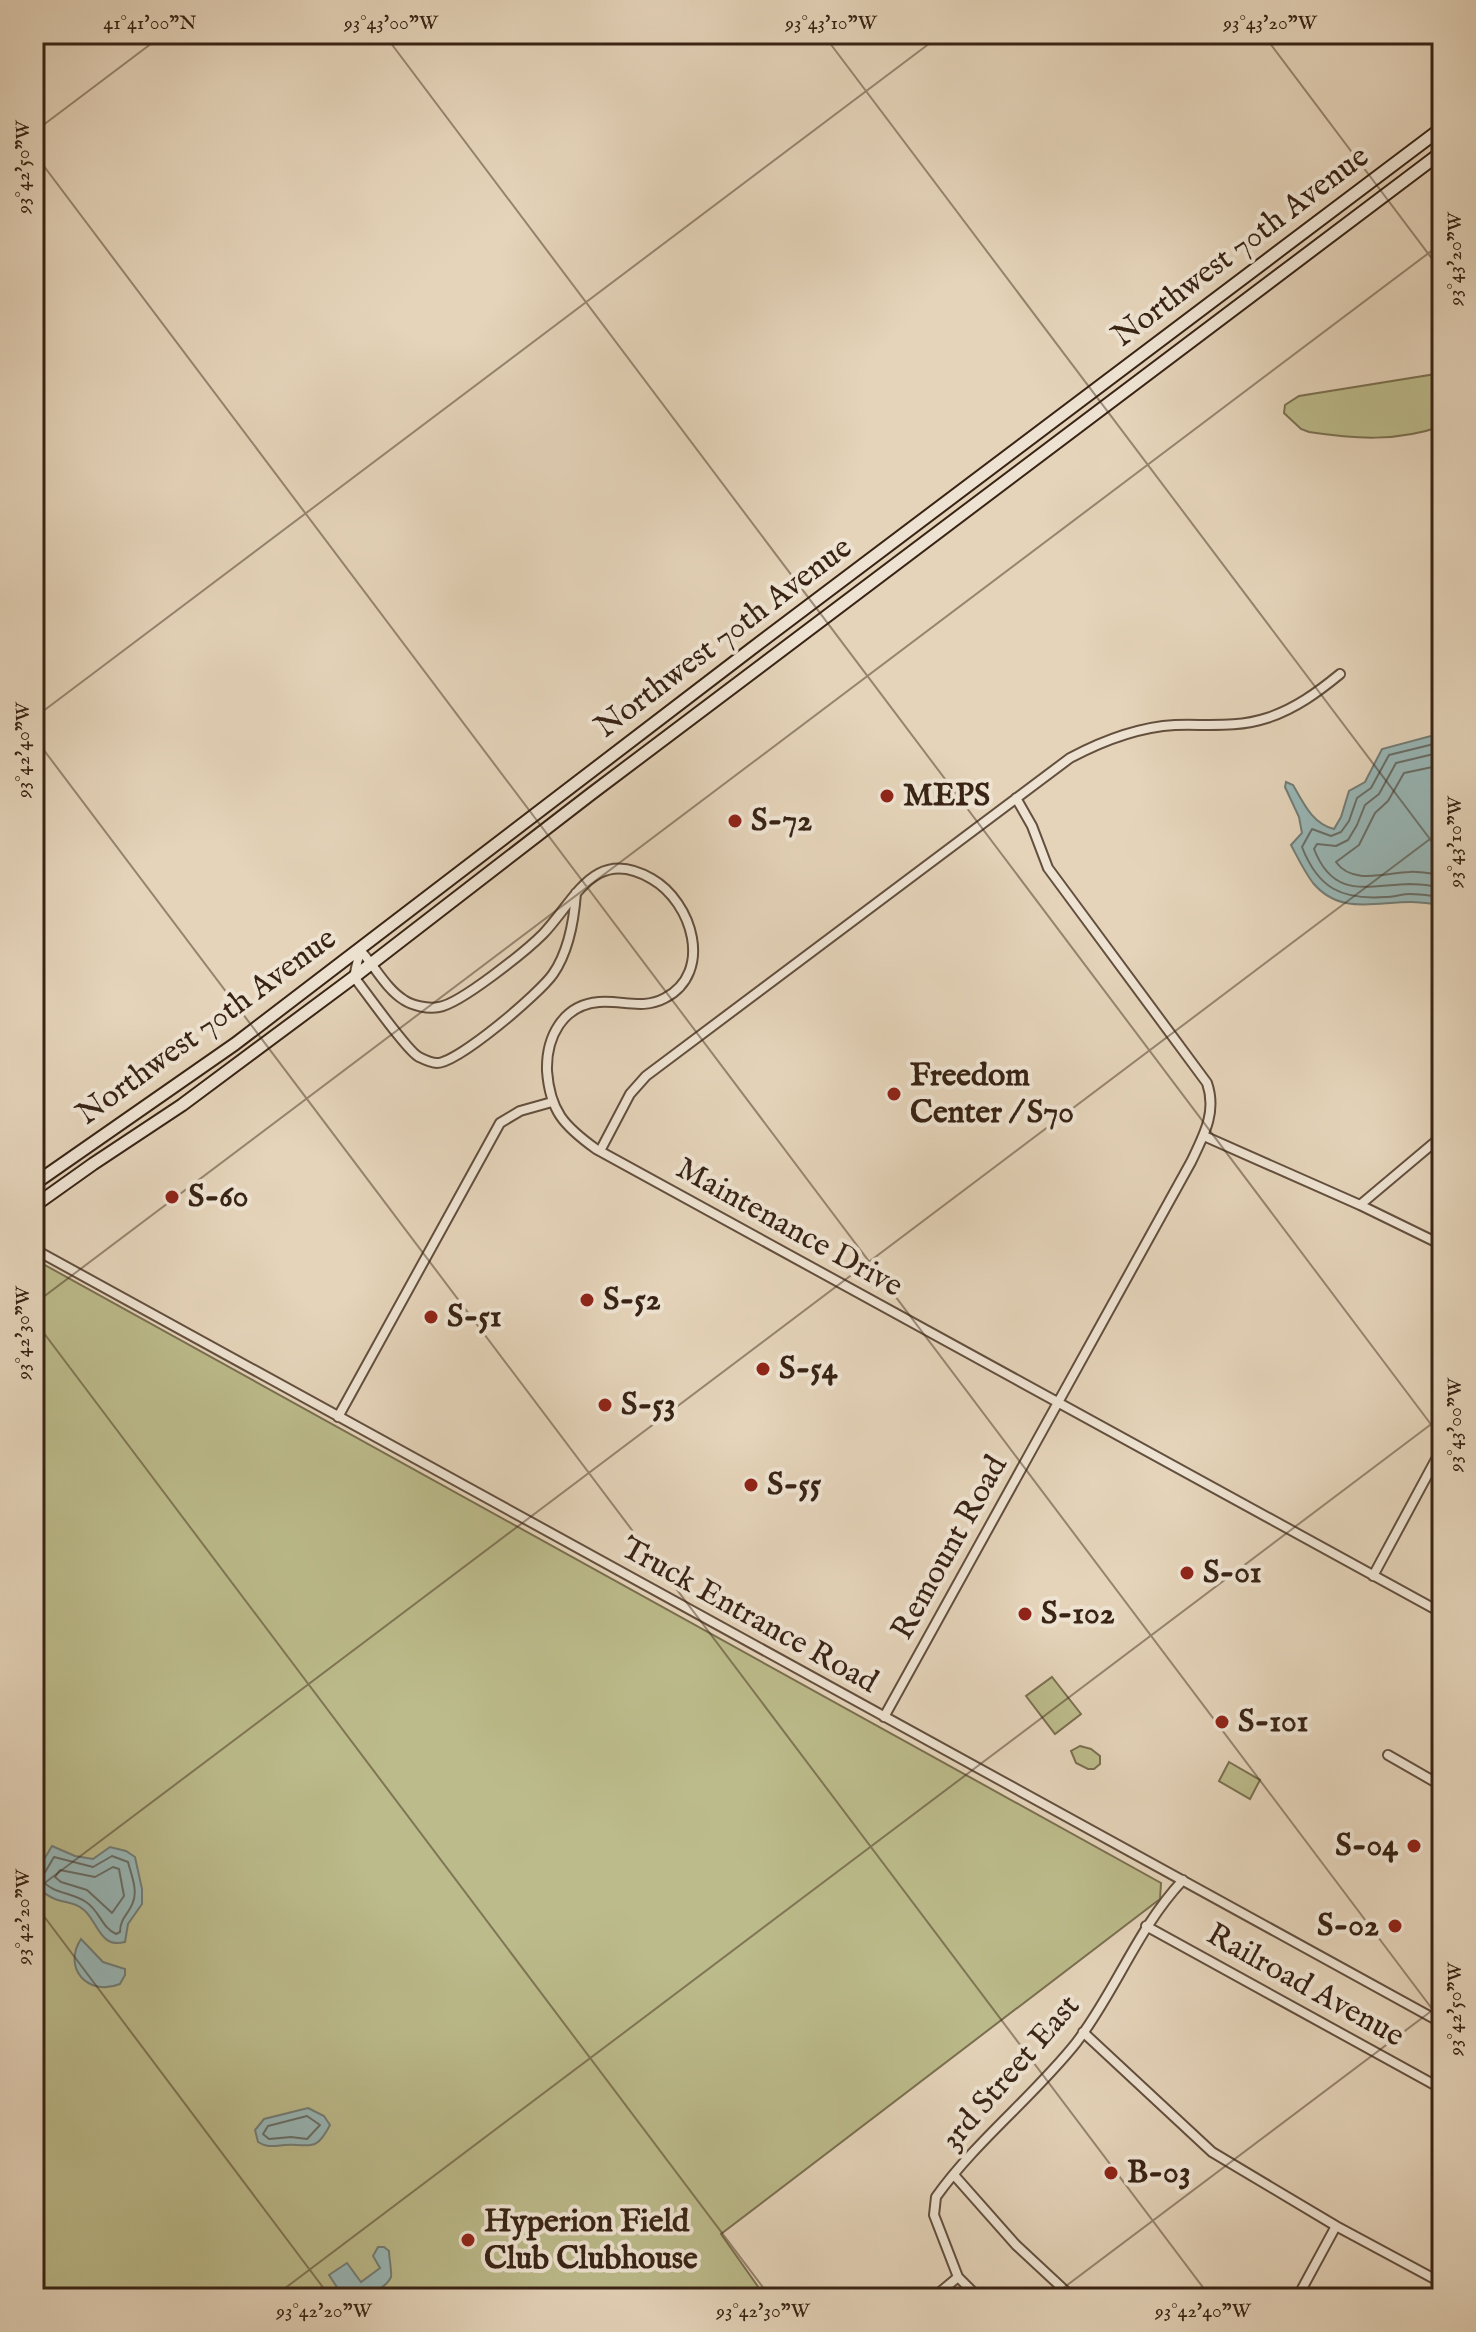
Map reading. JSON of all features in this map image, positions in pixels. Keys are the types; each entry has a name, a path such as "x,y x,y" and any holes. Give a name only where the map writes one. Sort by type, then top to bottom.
{"main road":[{"name":"Northwest 70th Avenue","path":"34,1184 191,1076 360,950 762,641 1442,128"},
{"name":"Northwest 70th Avenue","path":"34,1206 182,1105 354,977 591,794 1442,152"}],"street":[{"path":"600,1151 630,1094 646,1076 1016,798 1087,749 1156,727 1233,725 1265,719 1295,707 1340,674"},
{"name":"Remount Road","path":"884,1717 1204,1136 1211,1113 1212,1098 1207,1083 1048,868 1032,826 1016,798"},
{"name":"Maintenance Drive","path":"576,892 590,877 617,868 655,880 666,889 688,919 694,949 691,966 680,986 662,1000 646,1005 599,1002 584,1006 562,1020 554,1031 547,1055 548,1086 556,1112 575,1134 600,1151 1442,1613"},
{"path":"360,950 402,999 416,1005 441,1007 457,999 534,943 576,892"},
{"path":"360,950 354,977 416,1056 436,1063 448,1060 507,1018 552,976 570,932 576,892"},
{"path":"338,1417 500,1123 520,1111 552,1102"},
{"path":"1204,1136 1442,1245"},
{"path":"1360,1205 1442,1136"},
{"name":"Truck Entrance Road","path":"34,1249 1442,2023"},
{"path":"1373,1576 1442,1448"},
{"path":"1388,1755 1442,1786"},
{"name":"3rd Street East","path":"958,2277 934,2215 936,2197 1083,2032 1099,2010 1146,1926 1183,1880"},
{"name":"Railroad Avenue","path":"1146,1926 1442,2089"},
{"path":"1083,2032 1212,2152 1336,2226 1442,2283"},
{"path":"954,2175 1016,2245 1073,2298"},
{"path":"1297,2298 1336,2226"},
{"path":"933,2298 958,2277 979,2298"}],"shaded area":[{"path":"1442,373 1442,426 1425,431 1376,438 1309,432 1301,429 1284,413 1285,405 1299,396"},
{"path":"34,1259 1161,1883 1160,1899 721,2234 766,2298 34,2298"},
{"path":"1052,1677 1081,1714 1055,1734 1026,1696"},
{"path":"1080,1746 1100,1756 1100,1764 1094,1769 1076,1763 1071,1751"},
{"path":"1229,1762 1260,1780 1250,1799 1219,1781"}],"water":[{"path":"1442,733 1442,905 1346,903 1323,893 1313,883 1291,845 1302,833 1299,817 1285,787 1286,782 1293,785 1314,817 1334,829 1349,791 1365,782 1382,749"},
{"path":"52,1846 75,1856 93,1859 110,1847 135,1857 142,1904 128,1924 125,1942 110,1942 81,1907 52,1898 34,1885 34,1876"},
{"path":"81,1939 103,1962 125,1969 120,1984 98,1987 81,1977 75,1960"},
{"path":"308,2108 324,2116 330,2125 316,2144 271,2146 258,2142 255,2130 264,2119"},
{"path":"378,2247 389,2251 391,2277 388,2282 370,2293 344,2298 329,2275 347,2263 361,2282 380,2268 373,2256"}],"place":[{"name":"MEPS","path":"887,796"},
{"name":"S-72","path":"735,821"},
{"name":"Freedom Center / S70","path":"894,1094"},
{"name":"S-60","path":"172,1197"},
{"name":"S-52","path":"587,1300"},
{"name":"S-51","path":"431,1317"},
{"name":"S-54","path":"763,1369"},
{"name":"S-53","path":"605,1405"},
{"name":"S-55","path":"751,1485"},
{"name":"S-01","path":"1187,1573"},
{"name":"S-102","path":"1025,1614"},
{"name":"S-101","path":"1222,1722"},
{"name":"S-04","path":"1414,1846"},
{"name":"S-02","path":"1395,1926"},
{"name":"B-03","path":"1111,2173"},
{"name":"Hyperion Field Club Clubhouse","path":"468,2240"}]}
